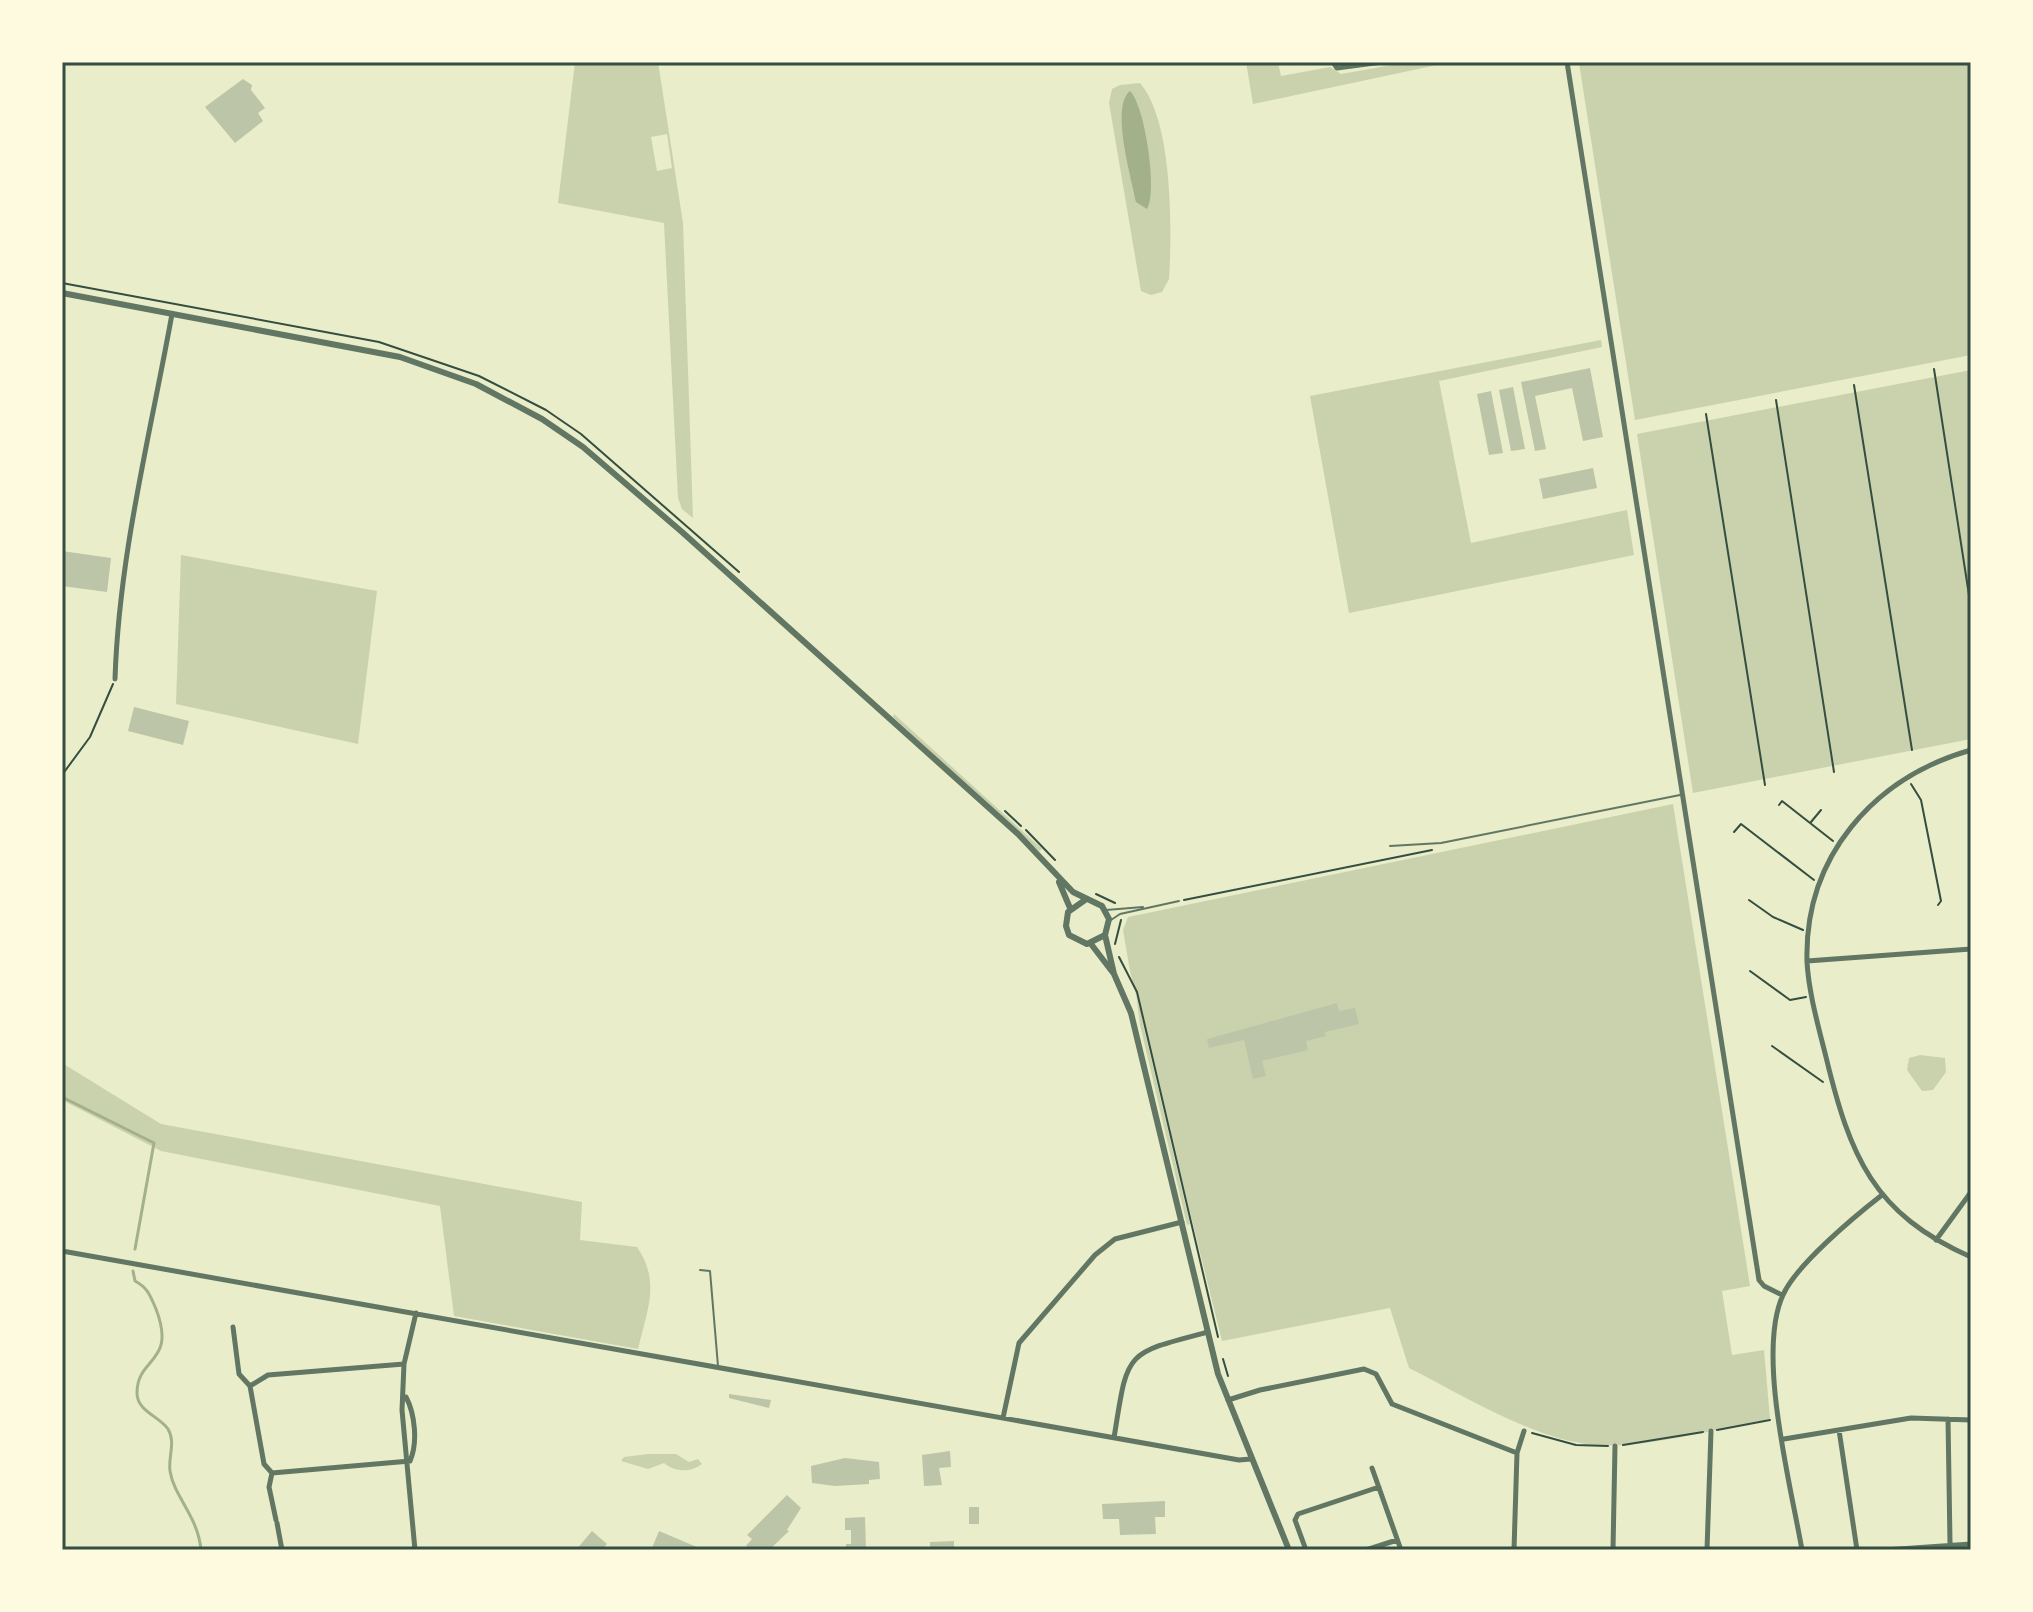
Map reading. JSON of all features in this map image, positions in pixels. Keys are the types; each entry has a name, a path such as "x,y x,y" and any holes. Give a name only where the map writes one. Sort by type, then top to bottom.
{"street":[{"path":"1333,62 1337,68 1344,69 1382,62"},
{"path":"1567,62 1759,1280 1771,1292 1782,1295"},
{"path":"62,293 400,357 476,384 542,419 583,447 682,532 1018,834 1056,875 1085,900 1098,903 1105,910 1109,922 1105,935 1114,974 1138,1037 1227,1401 1289,1550"},
{"path":"115,679 117,615 125,551 173,313"},
{"path":"1969,751 1932,763 1906,776 1873,802 1837,844 1818,883 1808,930 1807,961 1811,996 1832,1082 1855,1154 1882,1195 1936,1240 1971,1257"},
{"path":"1056,875 1070,908"},
{"path":"1085,900 1070,908 1065,921 1069,935 1079,942 1091,944 1105,935"},
{"path":"1091,944 1114,974"},
{"path":"1807,961 1971,949"},
{"path":"1936,1240 1971,1192"},
{"path":"1802,1550 1773,1359 1782,1295 1806,1265 1882,1195"},
{"path":"1003,1418 1019,1343 1095,1255 1115,1239 1182,1222"},
{"path":"62,1251 1239,1460 1251,1459"},
{"path":"415,1550 410,1461 404,1438 404,1364 416,1313"},
{"path":"233,1327 239,1374 250,1386 264,1464 272,1473"},
{"path":"1114,1438 1127,1372 1139,1354 1151,1347 1208,1332"},
{"path":"250,1386 268,1375 404,1364"},
{"path":"1227,1401 1304,1380 1364,1369 1376,1374 1392,1404 1517,1453"},
{"path":"1784,1439 1911,1418 1971,1420"},
{"path":"1948,1419 1950,1543"},
{"path":"1839,1430 1857,1550"},
{"path":"1514,1550 1517,1453 1524,1431"},
{"path":"1707,1550 1711,1431"},
{"path":"1613,1550 1615,1446"},
{"path":"272,1473 410,1461"},
{"path":"1372,1468 1401,1550"},
{"path":"272,1473 269,1487 282,1550"},
{"path":"1306,1550 1295,1520 1298,1514 1379,1487"},
{"path":"1366,1550 1397,1540"},
{"path":"1885,1550 1950,1543 1971,1544"}],"lane":[{"path":"1390,846 1441,843 1683,795"},
{"path":"1109,922 1120,914 1179,901"},
{"path":"1105,910 1148,907"},
{"path":"700,1270 710,1271 718,1367"}],"path":[{"path":"62,283 379,342 479,376 546,410 581,434 741,574"},
{"path":"1934,369 1971,608"},
{"path":"1854,385 1912,750"},
{"path":"1776,400 1834,772"},
{"path":"1706,414 1765,785"},
{"path":"62,775 90,737 115,679"},
{"path":"1969,751 1971,768"},
{"path":"1906,776 1921,800 1941,901 1938,905"},
{"path":"1779,805 1782,801 1837,844"},
{"path":"996,803 1058,864"},
{"path":"1810,823 1821,810"},
{"path":"1734,832 1741,824 1818,883"},
{"path":"1179,901 1395,858"},
{"path":"1749,900 1795,929 1808,930"},
{"path":"1120,914 1121,925 1114,948 1137,992 1218,1339"},
{"path":"1750,971 1790,1000 1811,996"},
{"path":"1772,1046 1824,1082 1832,1082"},
{"path":"1222,1354 1230,1383"},
{"path":"1524,1431 1576,1445 1615,1446 1774,1420"}],"shaded area":[{"path":"575,62 658,62 683,223 693,518 682,509 678,498 664,223 558,203","holes":["667,134 672,168 657,171 651,137"]},
{"path":"1246,62 1278,62 1281,76 1330,67 1341,74 1409,62 1451,62 1253,104"},
{"path":"1971,62 1971,355 1635,420 1579,63"},
{"path":"1140,83 1151,100 1159,123 1170,205 1169,279 1162,292 1151,295 1141,291 1109,103 1112,89"},
{"path":"1130,91 1141,113 1148,149 1151,186 1147,209 1136,202 1124,144 1122,112 1124,99"},
{"path":"1601,340 1602,347 1439,381 1471,543 1627,510 1634,555 1349,613 1310,396"},
{"path":"1971,370 1971,739 1693,793 1637,434"},
{"path":"181,555 377,591 358,744 176,704"},
{"path":"894,714 1042,849 1039,851 893,717"},
{"path":"1673,804 1750,1286 1722,1291 1732,1355 1764,1350 1770,1419 1636,1444 1595,1445 1548,1435 1499,1415 1409,1368 1390,1308 1222,1341 1130,971 1123,930 1128,917"},
{"path":"1136,994 1190,1224 1187,1225 1140,1025"},
{"path":"1920,1055 1945,1058 1946,1072 1933,1090 1922,1091 1907,1070 1909,1058"},
{"path":"62,1063 161,1124 582,1202 580,1240 637,1247 649,1272 650,1296 638,1349 454,1316 440,1206 161,1151 62,1100"},
{"path":"676,1454 689,1462 698,1459 702,1464 688,1470 664,1463 648,1469 621,1461 624,1457"}],"building":[{"path":"243,79 252,85 251,90 265,108 258,113 263,121 235,143 205,107"},
{"path":"1590,368 1603,437 1583,441 1572,388 1535,396 1546,449 1535,451 1521,382"},
{"path":"1513,387 1525,449 1511,451 1499,390"},
{"path":"1491,391 1503,453 1489,455 1477,394"},
{"path":"1593,468 1597,488 1543,499 1539,479"},
{"path":"62,551 111,558 107,592 62,586"},
{"path":"134,707 189,721 183,745 128,731"},
{"path":"1337,1003 1339,1011 1355,1008 1359,1024 1325,1032 1326,1036 1306,1041 1308,1050 1262,1061 1266,1076 1253,1079 1244,1040 1209,1048 1207,1039"},
{"path":"729,1394 771,1400 769,1408 729,1398"},
{"path":"950,1451 951,1467 939,1468 942,1485 924,1486 922,1455"},
{"path":"845,1458 879,1462 880,1479 869,1480 869,1484 835,1486 812,1483 811,1466"},
{"path":"787,1495 801,1508 789,1531 769,1550 751,1550 746,1546 752,1539 747,1535"},
{"path":"1165,1501 1165,1517 1155,1517 1156,1534 1120,1535 1119,1519 1103,1519 1102,1504"},
{"path":"969,1507 979,1507 979,1524 969,1524"},
{"path":"865,1517 866,1550 846,1550 846,1544 851,1544 851,1530 845,1530 845,1518"},
{"path":"592,1531 607,1544 601,1550 576,1550"},
{"path":"659,1531 704,1550 652,1548"},
{"path":"954,1541 954,1550 930,1550 930,1542"}],"waterway":[{"path":"62,1097 154,1143 135,1249"},
{"path":"133,1271 135,1281 148,1292 156,1309 162,1340 139,1381 138,1399 144,1409 168,1429 172,1444 172,1480 195,1527 201,1550"}]}
